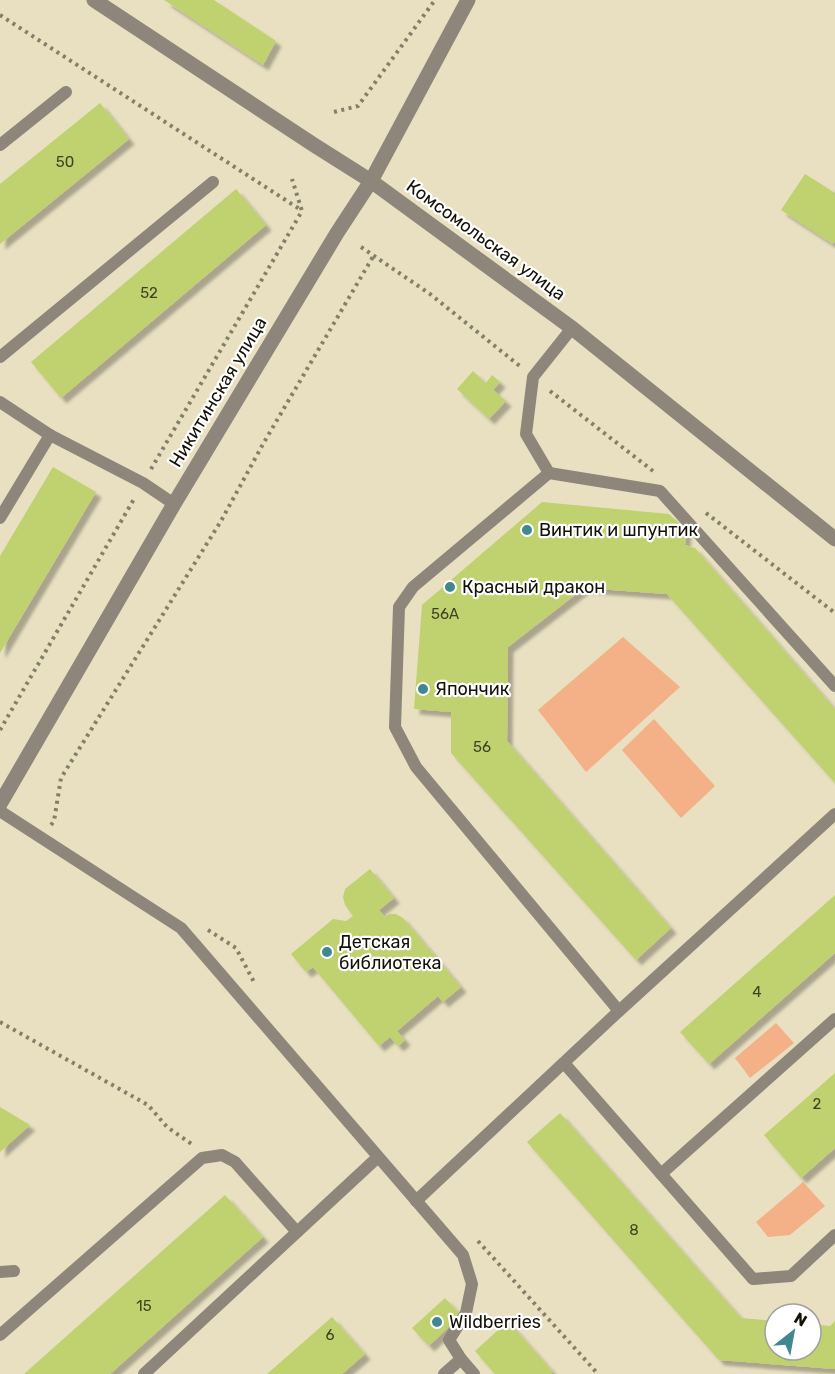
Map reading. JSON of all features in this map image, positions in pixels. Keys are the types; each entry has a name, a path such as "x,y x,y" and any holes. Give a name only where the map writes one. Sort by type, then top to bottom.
{"street":[{"name":"Комсомольская улица","path":"94,0 371,181 572,328 835,539"},
{"name":"Никитинская улица","path":"0,804 174,504 337,232 371,181 468,0"}],"lane":[{"path":"0,145 66,93"},
{"path":"0,357 213,182"},
{"path":"549,473 526,434 533,377 572,328"},
{"path":"0,402 50,435 143,483 174,504"},
{"path":"0,518 50,435"},
{"path":"619,1011 416,767 395,727 399,607 413,587 549,473 660,491 835,686"},
{"path":"0,812 181,927 463,1255 472,1284 466,1313 449,1340 474,1374"},
{"path":"416,1201 619,1011 835,814"},
{"path":"661,1174 835,1019"},
{"path":"564,1063 753,1279 791,1276 835,1235"},
{"path":"0,1335 204,1157 222,1155 235,1162 297,1232"},
{"path":"144,1374 378,1157"},
{"path":"0,1272 14,1271"},
{"path":"444,1374 461,1359"}],"path":[{"path":"334,112 358,106 435,0"},
{"path":"0,15 302,211 292,179"},
{"path":"360,247 430,294 656,473"},
{"path":"61,778 221,520 374,255"},
{"path":"703,510 835,613"},
{"path":"0,1022 148,1105 167,1127 195,1147 204,1157"}],"shaded area":[{"path":"623,637 680,687 586,772 538,710"},
{"path":"654,719 715,786 681,818 622,750"},
{"path":"776,1023 794,1043 750,1078 735,1058"},
{"path":"803,1182 825,1206 790,1235 768,1237 756,1222"}],"building":[{"path":"164,0 214,0 276,41 263,65"},
{"path":"100,103 129,139 0,244 0,184"},
{"path":"805,174 835,193 835,241 833,244 781,210"},
{"path":"236,189 266,225 61,398 31,362"},
{"path":"473,371 486,383 492,375 500,382 493,390 506,401 489,419 457,389"},
{"path":"53,467 96,492 0,653 0,556"},
{"path":"542,502 669,514 686,530 685,545 695,548 835,709 835,783 667,594 584,588 508,647 507,741 671,928 636,960 451,753 451,712 414,709 422,605"},
{"path":"370,869 394,898 379,910 385,917 389,914 396,914 403,918 461,987 443,1002 438,996 397,1031 405,1040 398,1046 390,1037 379,1046 313,967 306,972 291,954 333,919 346,921 353,916 345,905 343,897 345,889"},
{"path":"835,895 835,953 709,1064 680,1032"},
{"path":"835,1073 835,1148 801,1178 764,1135"},
{"path":"0,1107 30,1125 0,1152"},
{"path":"560,1113 741,1318 763,1320 763,1362 823,1362 823,1325 830,1326 835,1321 835,1369 719,1360 527,1142"},
{"path":"225,1195 263,1237 110,1374 24,1374"},
{"name":"Wildberries","path":"445,1298 461,1315 429,1346 412,1328"},
{"path":"332,1317 365,1354 342,1374 267,1374"},
{"path":"508,1321 553,1372 551,1374 495,1374 475,1351"}],"place":[{"name":"Винтик и шпунтик","path":"527,530"},
{"name":"Красный дракон","path":"450,587"},
{"name":"Япончик","path":"423,689"},
{"name":"Детская библиотека","path":"327,952"},
{"name":"Wildberries","path":"437,1322"}]}
